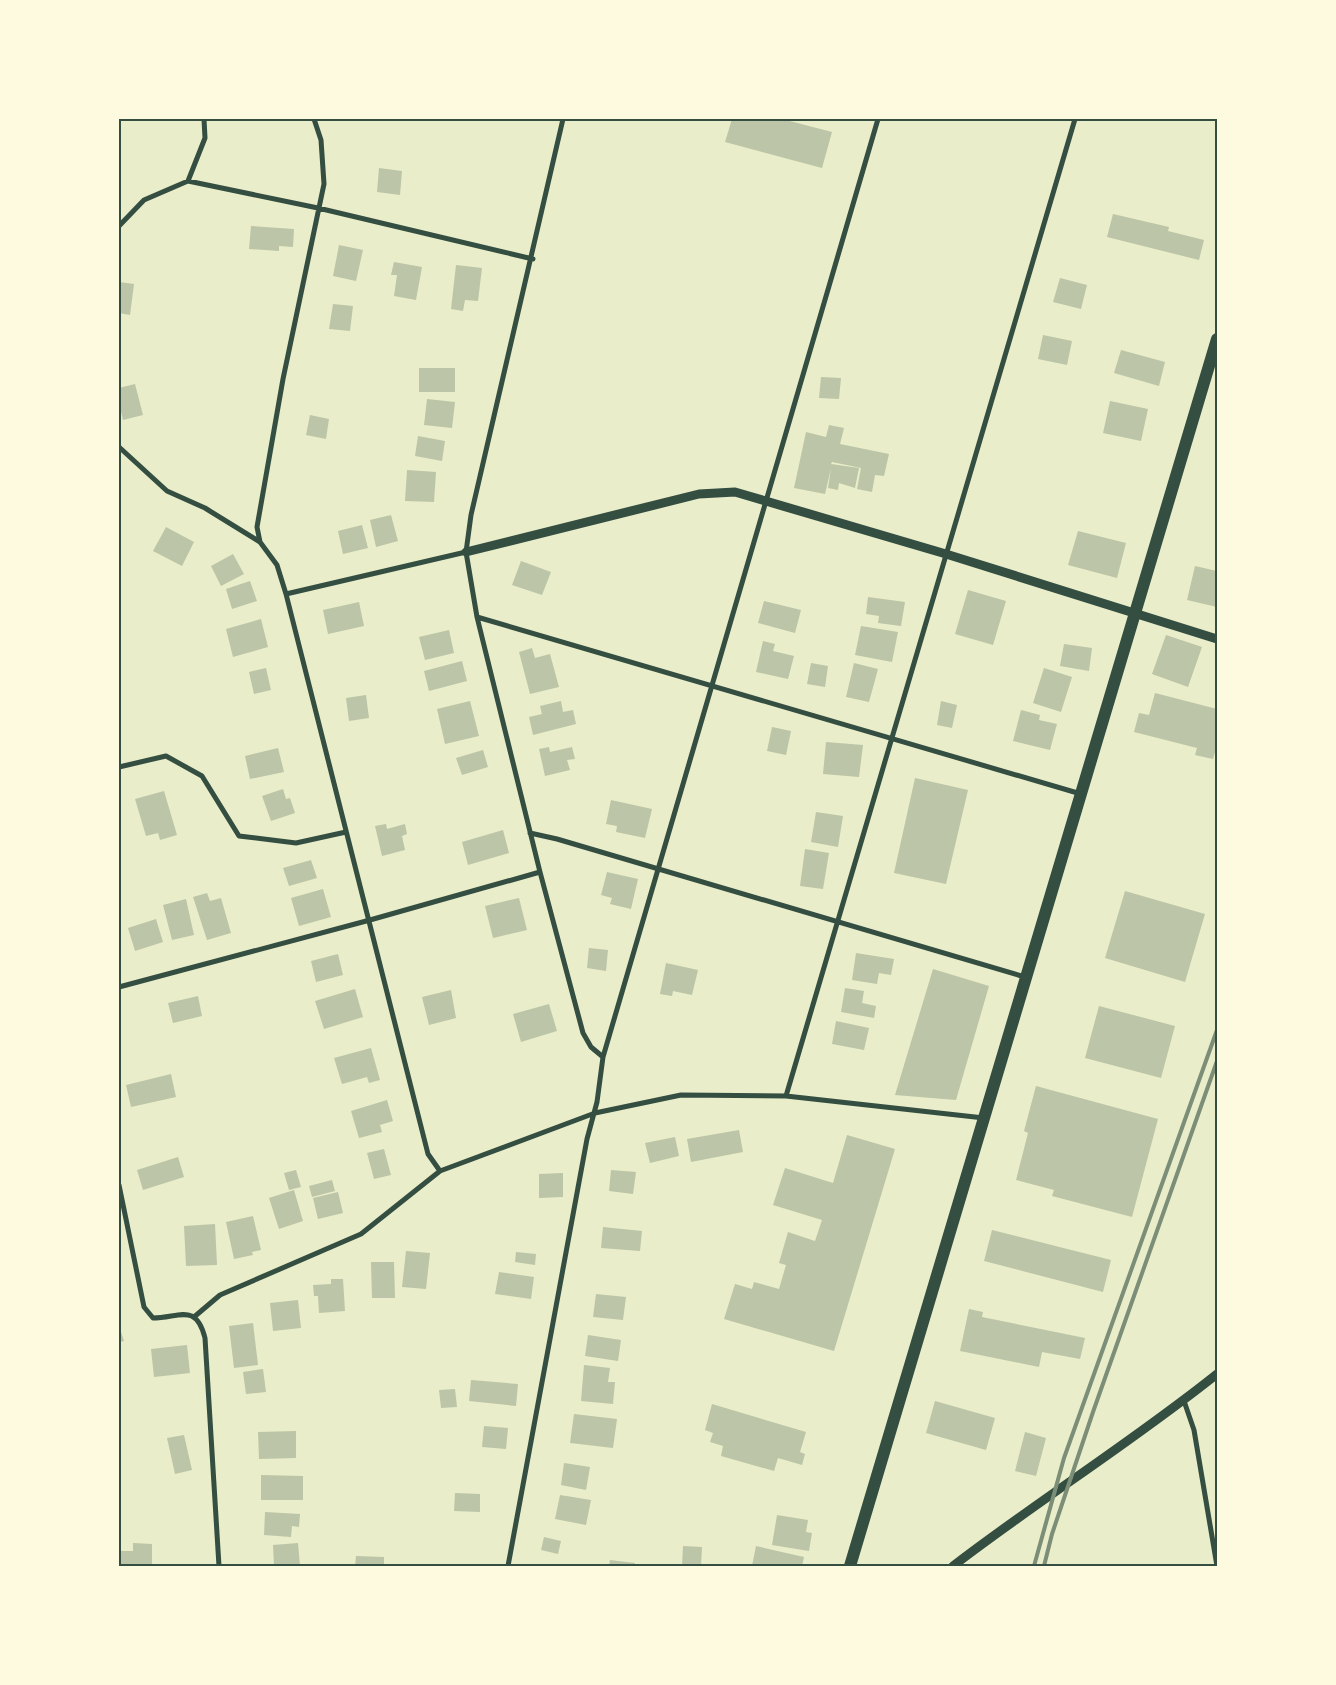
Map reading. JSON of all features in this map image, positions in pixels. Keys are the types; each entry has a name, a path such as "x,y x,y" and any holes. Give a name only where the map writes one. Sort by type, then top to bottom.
{"main road":[{"path":"850,1566 1217,339"}],"street":[{"path":"188,181 205,138 204,119"},
{"path":"260,542 257,527 259,510 324,184 324,157 314,119"},
{"path":"564,119 471,515 466,552 477,617 530,833 583,1033 591,1047 603,1057"},
{"path":"508,1566 587,1139 595,1114 603,1057 878,119"},
{"path":"786,1096 1075,119"},
{"path":"119,226 144,200 188,181 318,208 532,259"},
{"path":"119,447 167,491 206,508 260,542 277,565 370,920 428,1154 440,1171"},
{"path":"286,594 466,552 699,494 734,492 946,554 1217,639"},
{"path":"477,617 1082,794"},
{"path":"119,767 166,756 202,776 239,836 296,843 346,832"},
{"path":"530,833 556,838 1025,978"},
{"path":"119,987 370,920 540,872"},
{"path":"194,1317 220,1295 362,1234 440,1171 595,1114 681,1094 786,1096 984,1118"},
{"path":"119,1185 144,1307 153,1318 178,1313 194,1317 202,1326 205,1338 219,1566"},
{"path":"953,1566 1184,1401 1217,1374"},
{"path":"1184,1401 1194,1430 1217,1566"}],"building":[{"path":"732,119 782,119 832,132 822,168 725,142"},
{"path":"379,168 402,171 400,195 377,192"},
{"path":"1113,214 1169,227 1168,231 1204,240 1199,260 1107,237"},
{"path":"251,226 294,229 293,247 279,246 279,251 249,249"},
{"path":"339,245 363,250 356,281 333,276"},
{"path":"394,262 422,267 416,300 394,296 397,275 391,275"},
{"path":"456,265 482,268 478,301 465,300 463,311 451,309"},
{"path":"1060,278 1087,285 1081,309 1053,302"},
{"path":"119,282 134,284 130,315 119,313"},
{"path":"333,304 353,306 350,331 329,329"},
{"path":"1043,335 1072,341 1067,365 1038,359"},
{"path":"1121,350 1165,362 1159,386 1114,373"},
{"path":"419,368 455,368 455,392 419,392"},
{"path":"821,377 841,378 839,399 819,398"},
{"path":"135,384 143,415 123,420 119,404 119,388"},
{"path":"427,399 455,402 452,428 424,425"},
{"path":"1110,401 1148,409 1141,441 1103,433"},
{"path":"310,415 329,419 326,439 306,435"},
{"path":"829,425 844,428 840,444 889,454 884,476 875,475 872,492 857,489 861,468 832,462 831,464 859,468 855,488 839,483 838,490 828,488 831,468 825,494 794,488 806,432 826,437"},
{"path":"418,436 445,441 442,461 415,456"},
{"path":"407,470 436,472 434,502 405,501"},
{"path":"391,515 398,541 376,547 370,520"},
{"path":"362,525 368,548 343,554 338,531"},
{"path":"166,527 194,542 182,566 153,551"},
{"path":"1078,531 1126,543 1117,578 1068,565"},
{"path":"233,554 244,574 221,586 211,566"},
{"path":"521,561 551,572 542,595 512,585"},
{"path":"1195,566 1217,571 1217,607 1187,600"},
{"path":"250,581 257,601 232,609 226,589"},
{"path":"968,590 1006,601 993,645 955,634"},
{"path":"868,597 905,602 901,626 878,623 879,616 866,614"},
{"path":"764,601 801,610 795,633 758,623"},
{"path":"359,602 364,626 328,634 323,610"},
{"path":"261,619 268,647 233,657 226,629"},
{"path":"861,626 898,632 892,662 855,655"},
{"path":"449,630 454,653 425,660 419,637"},
{"path":"1166,635 1202,647 1188,687 1152,674"},
{"path":"763,641 775,644 773,651 794,656 788,679 756,672"},
{"path":"1064,644 1092,648 1089,671 1060,666"},
{"path":"532,648 535,658 550,654 559,687 530,694 519,652"},
{"path":"462,661 467,681 429,691 424,671"},
{"path":"811,663 828,666 825,687 807,684"},
{"path":"854,663 878,669 869,702 846,697"},
{"path":"266,668 271,690 254,694 249,672"},
{"path":"1044,668 1072,677 1061,712 1033,703"},
{"path":"1155,693 1217,709 1217,745 1213,759 1195,755 1197,748 1134,732 1139,713 1149,715"},
{"path":"366,695 369,718 349,721 346,698"},
{"path":"470,701 479,736 445,744 437,709"},
{"path":"561,701 563,712 573,710 576,724 533,735 529,717 542,714 540,706"},
{"path":"941,701 957,705 952,728 937,725"},
{"path":"1021,710 1040,715 1039,720 1057,724 1050,750 1013,741"},
{"path":"772,727 791,731 786,755 767,751"},
{"path":"826,742 863,745 859,777 823,774"},
{"path":"549,747 550,752 572,747 575,759 567,760 570,770 545,776 539,749"},
{"path":"278,748 284,772 250,779 245,756"},
{"path":"483,750 488,767 462,775 456,758"},
{"path":"915,778 968,790 946,884 894,873"},
{"path":"283,789 286,799 290,798 295,813 271,821 262,796"},
{"path":"164,791 177,835 160,840 158,833 146,836 135,799"},
{"path":"611,800 652,809 645,838 616,832 617,826 606,824"},
{"path":"816,812 843,816 838,847 811,842"},
{"path":"386,824 387,829 405,824 407,834 402,836 405,850 382,856 375,826"},
{"path":"503,830 509,853 468,865 462,842"},
{"path":"805,849 829,853 823,889 800,886"},
{"path":"311,860 317,878 289,886 283,868"},
{"path":"607,872 638,879 631,909 610,904 612,898 601,895"},
{"path":"323,889 331,917 299,926 291,898"},
{"path":"1125,891 1205,914 1185,982 1105,958"},
{"path":"207,893 210,901 221,898 231,933 207,940 193,897"},
{"path":"519,898 527,930 493,938 485,906"},
{"path":"186,899 194,935 172,940 163,905"},
{"path":"156,919 163,942 135,951 128,928"},
{"path":"589,948 608,950 606,971 587,968"},
{"path":"856,953 894,959 891,975 879,973 877,984 852,980"},
{"path":"338,954 343,975 316,982 311,961"},
{"path":"666,963 698,970 692,995 673,991 672,996 660,994"},
{"path":"933,969 989,986 956,1100 895,1095"},
{"path":"845,988 864,991 862,1003 876,1006 874,1018 841,1012"},
{"path":"355,989 363,1017 324,1029 315,1001"},
{"path":"451,990 456,1018 429,1025 422,997"},
{"path":"198,996 202,1016 173,1023 168,1003"},
{"path":"549,1004 557,1031 521,1042 513,1014"},
{"path":"1099,1006 1175,1026 1161,1078 1085,1058"},
{"path":"836,1021 869,1028 864,1050 832,1044"},
{"path":"371,1048 380,1080 369,1083 367,1077 342,1084 334,1058"},
{"path":"171,1074 176,1097 131,1107 126,1085"},
{"path":"1036,1086 1158,1119 1132,1217 1052,1196 1054,1190 1016,1180 1028,1133 1024,1131"},
{"path":"387,1100 393,1121 380,1125 382,1132 359,1138 351,1111"},
{"path":"739,1130 743,1152 691,1162 687,1139"},
{"path":"847,1135 895,1149 834,1351 724,1319 735,1284 752,1289 754,1282 779,1289 786,1265 779,1263 788,1232 815,1241 822,1220 773,1205 785,1168 833,1183"},
{"path":"675,1137 679,1156 650,1163 645,1143"},
{"path":"384,1149 391,1175 374,1179 367,1153"},
{"path":"178,1157 184,1177 143,1190 137,1170"},
{"path":"296,1170 301,1187 289,1190 284,1173"},
{"path":"611,1170 636,1172 633,1194 609,1191"},
{"path":"563,1173 563,1197 539,1198 539,1174"},
{"path":"332,1180 335,1191 312,1197 309,1186"},
{"path":"294,1190 303,1221 279,1229 269,1198"},
{"path":"338,1192 343,1213 318,1219 313,1198"},
{"path":"253,1216 261,1250 252,1252 253,1255 234,1259 226,1222"},
{"path":"215,1224 217,1265 186,1266 184,1226"},
{"path":"603,1227 642,1231 640,1251 601,1248"},
{"path":"992,1230 1111,1260 1103,1292 984,1261"},
{"path":"406,1251 430,1253 426,1289 402,1287"},
{"path":"516,1252 536,1254 535,1265 515,1262"},
{"path":"371,1262 394,1262 395,1298 372,1298"},
{"path":"499,1272 534,1277 531,1299 495,1294"},
{"path":"331,1279 343,1279 345,1311 319,1313 318,1296 314,1296 313,1285 331,1284"},
{"path":"596,1294 626,1297 623,1320 593,1317"},
{"path":"298,1300 301,1328 273,1331 270,1303"},
{"path":"969,1309 983,1312 982,1317 1085,1338 1080,1359 1042,1352 1039,1367 960,1351"},
{"path":"253,1323 258,1365 234,1368 229,1326"},
{"path":"119,1326 124,1341 119,1342"},
{"path":"588,1335 621,1340 618,1361 585,1356"},
{"path":"187,1345 190,1373 154,1377 151,1349"},
{"path":"584,1365 610,1368 608,1382 615,1382 613,1404 581,1401"},
{"path":"263,1369 266,1392 246,1394 243,1372"},
{"path":"471,1380 518,1384 516,1406 469,1401"},
{"path":"455,1389 457,1407 441,1408 439,1390"},
{"path":"935,1401 995,1418 986,1450 926,1433"},
{"path":"712,1404 806,1432 800,1452 805,1454 802,1465 778,1458 774,1471 721,1456 723,1446 710,1442 713,1433 705,1430"},
{"path":"574,1414 617,1419 613,1448 570,1443"},
{"path":"484,1426 508,1428 506,1449 482,1447"},
{"path":"296,1431 296,1458 259,1459 258,1432"},
{"path":"1025,1432 1046,1438 1036,1476 1015,1471"},
{"path":"184,1435 192,1470 175,1474 167,1438"},
{"path":"564,1463 590,1467 586,1490 561,1485"},
{"path":"261,1475 303,1476 303,1500 261,1500"},
{"path":"455,1493 480,1494 480,1512 454,1511"},
{"path":"560,1495 591,1500 586,1525 555,1519"},
{"path":"265,1512 300,1514 299,1527 292,1526 291,1537 264,1535"},
{"path":"777,1515 808,1520 806,1532 812,1533 809,1551 772,1545"},
{"path":"544,1537 561,1541 558,1554 541,1550"},
{"path":"133,1543 152,1544 152,1566 120,1566 120,1551 133,1551"},
{"path":"298,1543 300,1566 274,1566 273,1545"},
{"path":"683,1546 702,1547 701,1566 682,1566"},
{"path":"756,1546 804,1557 802,1566 752,1566"},
{"path":"356,1556 384,1557 384,1566 355,1566"},
{"path":"610,1560 635,1563 634,1566 609,1566"}],"railway":[{"path":"1034,1566 1064,1458 1217,1030"},
{"path":"1044,1566 1052,1534 1093,1412 1217,1061"}]}
